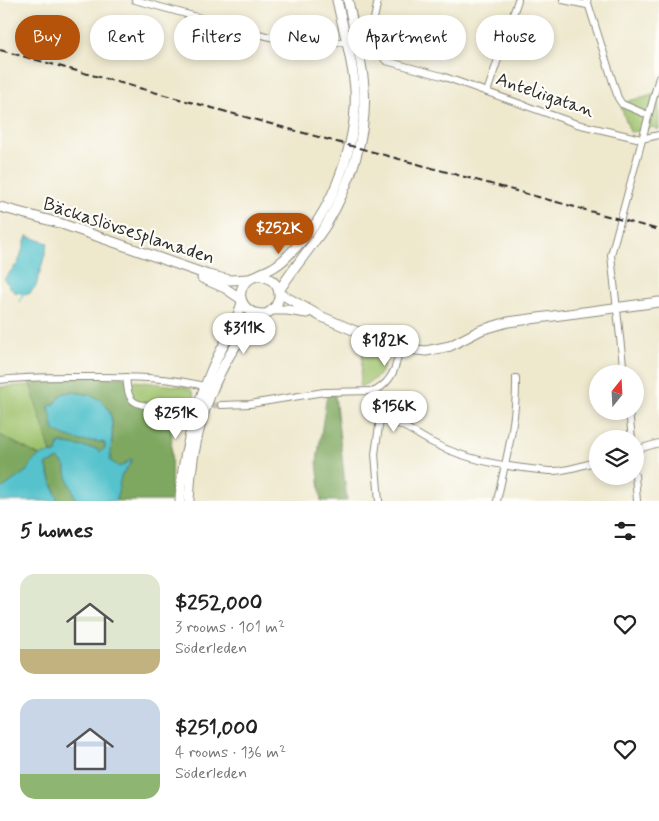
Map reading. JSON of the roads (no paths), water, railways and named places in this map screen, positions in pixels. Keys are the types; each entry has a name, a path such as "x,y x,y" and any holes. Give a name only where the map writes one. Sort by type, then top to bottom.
{"street":[{"path":"135,0 299,45 317,46 348,41"},
{"path":"189,501 195,450 210,387 212,369 234,328 242,300 242,290 277,265 300,244 319,218 331,196 344,163 354,116 355,91 337,0"},
{"path":"348,0 351,15"},
{"name":"Anteliigatan","path":"378,0 374,19 381,55 386,61 442,76 577,124 641,139"},
{"path":"487,92 518,0"},
{"path":"563,0 587,2 618,98 622,104 648,115"},
{"path":"180,501 187,448 210,387 218,378 254,322 277,304 279,292 289,274 327,223 344,190 352,170 363,125 365,105 364,84 360,60"},
{"path":"623,365 611,255 659,77"},
{"path":"641,139 659,135"},
{"name":"Bäckaslövsesplanaden","path":"0,206 59,223 208,275 230,280 258,278"},
{"name":"Bäckaslövsesplanaden","path":"0,212 73,233 202,278 225,288 242,300"},
{"path":"258,278 275,283 279,292 320,316 381,342 400,348 426,351 443,349 498,324 659,302"},
{"path":"242,300 248,311 264,313 294,310 320,316"},
{"path":"221,405 250,404 324,392 375,391 387,383 393,375 400,348"},
{"path":"0,380 28,377 126,377 173,380 210,387"},
{"path":"126,377 130,399 137,404 149,406 190,406"},
{"path":"497,501 516,407 516,378"},
{"path":"375,391 380,419 375,454 378,501"},
{"path":"380,419 401,424 431,442 467,458 505,466 553,471 589,463"},
{"path":"644,447 659,443"},
{"path":"636,485 637,501"}],"water":[{"path":"27,236 48,243 36,286 29,294 14,292 4,279 18,263"},
{"path":"69,392 86,394 97,398 110,413 112,434 110,461 120,467 132,459 121,476 116,501 76,501 67,476 66,467 59,459 46,466 58,501 0,501 0,490 28,470 33,461 38,457 44,454 57,453 59,443 97,449 100,452 105,448 105,443 77,440 54,430 49,406 55,404 62,394"}],"waterway":[{"path":"20,301 24,292"}],"tunnel":[{"path":"202,406 221,405"}],"railway":[{"path":"0,50 659,230"}]}
